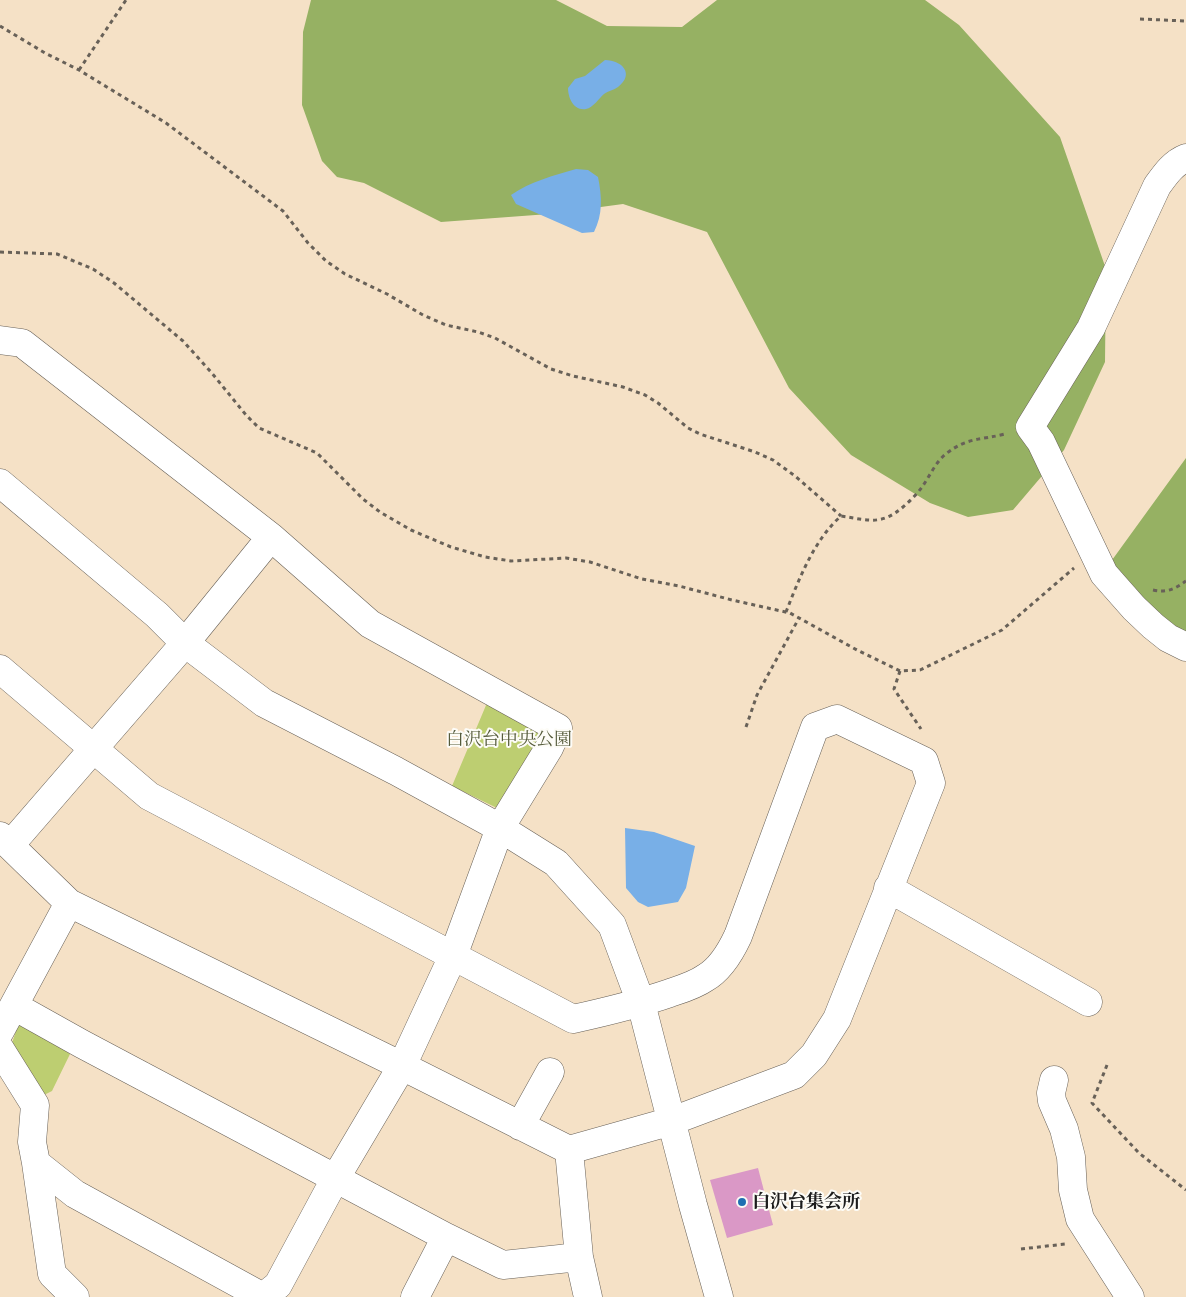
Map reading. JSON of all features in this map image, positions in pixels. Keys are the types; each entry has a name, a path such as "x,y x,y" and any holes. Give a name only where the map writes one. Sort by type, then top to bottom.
{"street":[{"path":"1186,158 1180,160 1167,172 1157,186 1091,328 1030,427 1041,442 1104,574 1134,608 1168,638 1186,647"},
{"path":"0,340 22,342 271,537 370,624 558,728 549,748 500,828 453,956 402,1066 335,1179 278,1285 263,1297 75,1194 36,1163"},
{"path":"0,483 185,643 264,703 396,771 500,828 556,863 612,925 641,1003 692,1205 719,1297"},
{"path":"0,669 94,750 149,796 573,1019 641,1003 706,978 718,967 731,951 742,927 815,727 837,718 924,761 931,783 837,1019 814,1055 794,1075 672,1121 569,1150 69,903 5,841 94,750 185,643 271,537"},
{"path":"888,888 1088,1002"},
{"path":"0,1031 69,903"},
{"path":"14,1006 90,1049 335,1179 503,1265 579,1257"},
{"path":"0,1049 35,1105 32,1142 52,1274 75,1297"},
{"path":"520,1126 550,1072"},
{"path":"1054,1080 1051,1093 1052,1101 1064,1129 1071,1157 1076,1208 1080,1219 1130,1297"},
{"path":"569,1150 579,1257 588,1297"},
{"path":"415,1297 446,1237"}],"path":[{"path":"79,70 126,0"},
{"path":"1140,19 1186,22"},
{"path":"0,26 45,53 79,70 166,123 246,181 283,211 308,243 326,261 345,274 446,325 495,338 551,369 623,387 645,396 658,403 688,428 773,460 795,476 841,516 875,520 886,519 895,514 921,488 931,471 946,454 966,441 1030,427"},
{"path":"0,252 57,254 100,273 183,341 259,428 317,453 363,499 380,512 411,530 451,547 484,557 511,561 566,558 590,562 642,579 786,612 900,671 920,670 1002,630 1094,553"},
{"path":"786,612 800,578 817,546 841,516"},
{"path":"746,727 757,695 799,618"},
{"path":"900,671 894,689 924,734"},
{"path":"1107,1065 1092,1103 1139,1153 1186,1190"},
{"path":"1021,1249 1094,1241"}],"green space":[{"path":"311,0 556,0 607,26 682,27 717,0 925,0 959,25 1060,137 1106,269 1105,362 1064,450 1013,510 968,517 930,503 851,455 789,388 707,232 623,204 549,214 441,222 364,183 337,177 322,161 302,105 303,32"},
{"path":"1186,458 1186,637 1107,567"},
{"name":"白沢台中央公園","path":"492,691 558,728 501,810 452,786"},
{"path":"20,1019 70,1054 52,1091 44,1095 10,1049"}],"water":[{"path":"605,60 617,62 621,65 626,73 626,77 616,88 604,94 589,108 578,108 570,99 568,88 575,79 585,76"},
{"path":"576,169 588,170 598,177 601,205 599,219 594,232 582,233 516,204 511,195 534,182"},
{"path":"625,828 654,832 695,846 686,888 678,902 648,907 638,902 626,888"}],"building":[{"name":"白沢台集会所","path":"758,1168 773,1225 727,1238 710,1180"}],"place":[{"name":"白沢台集会所","path":"742,1202"}]}
